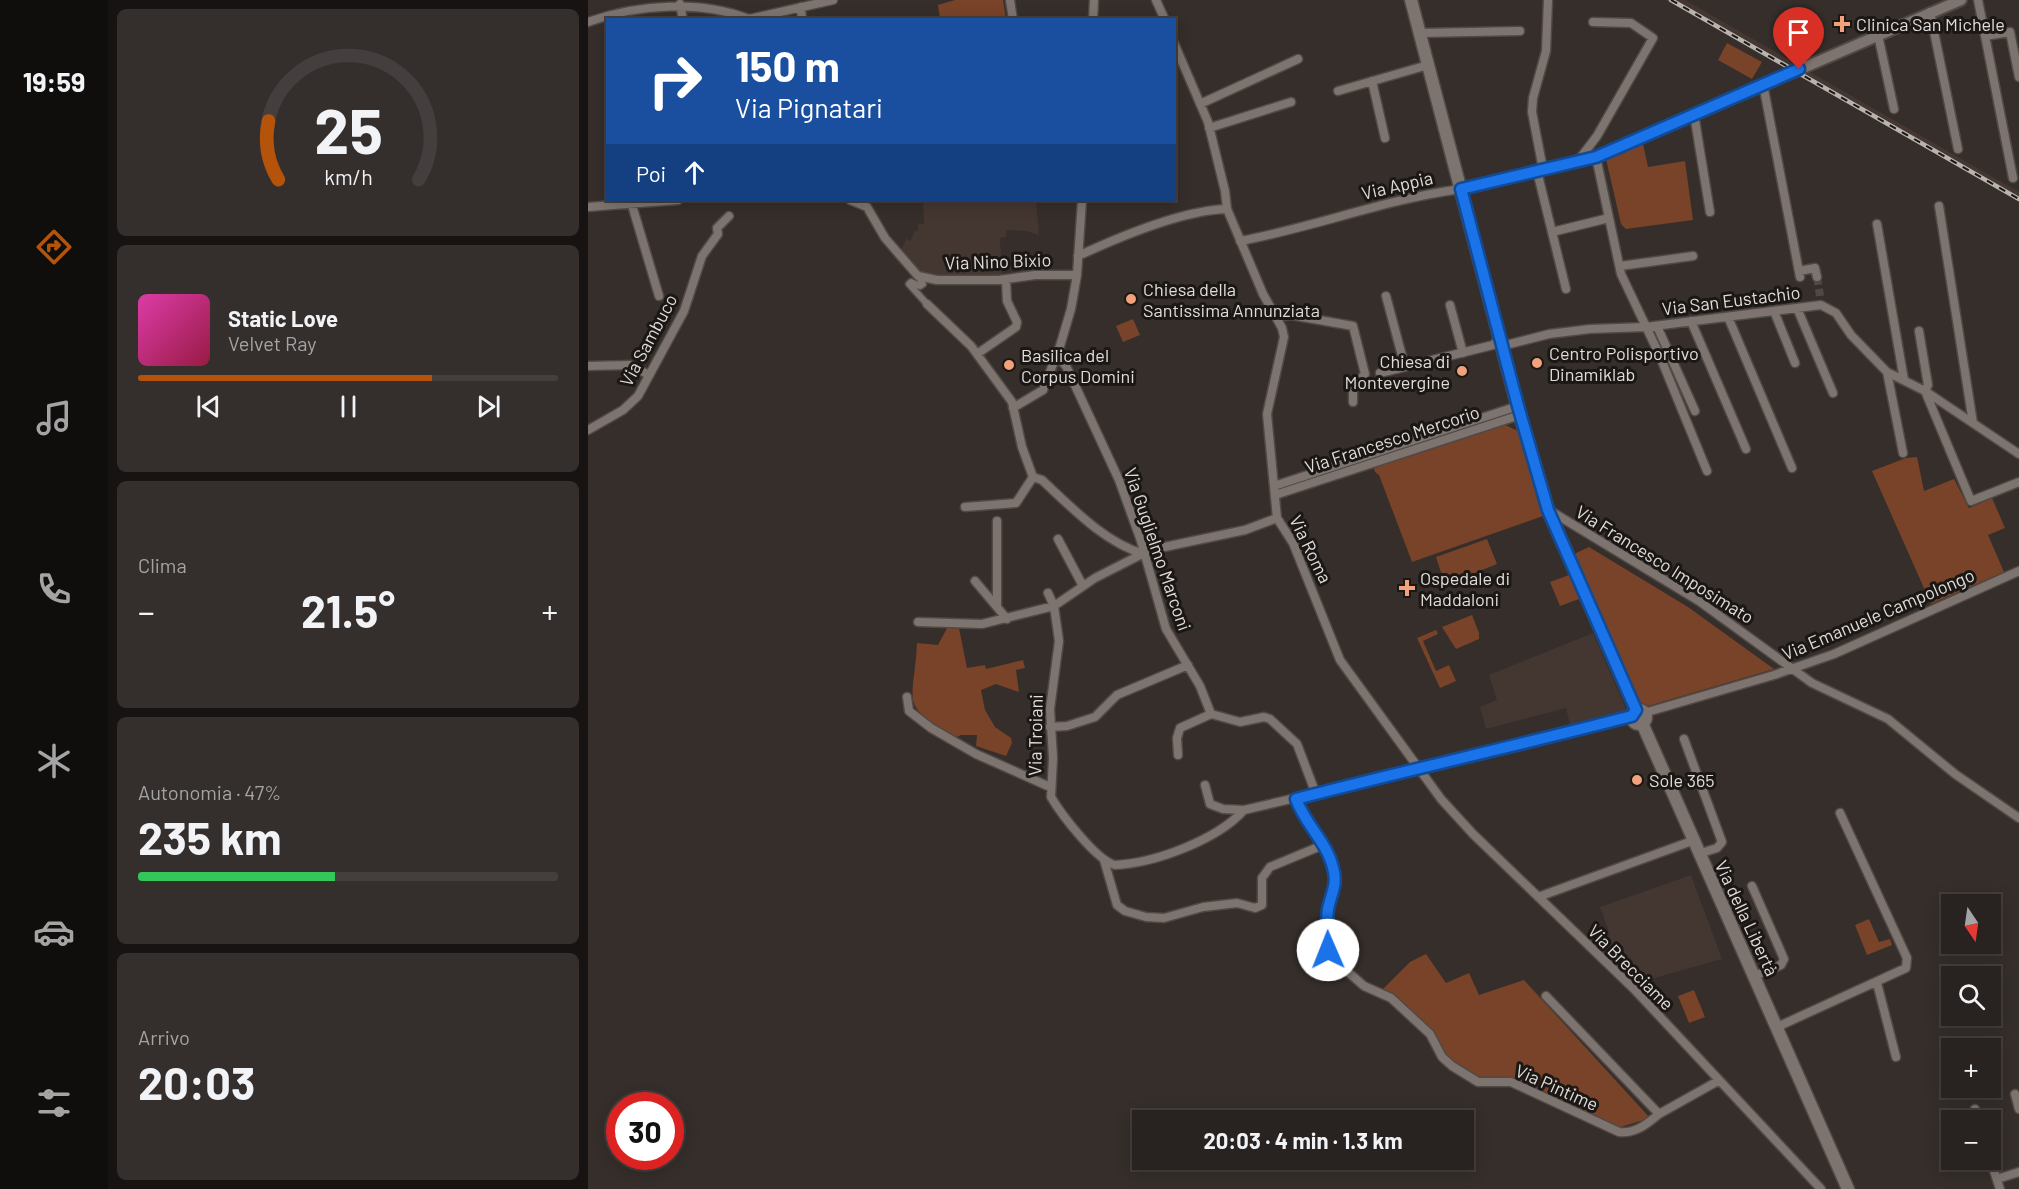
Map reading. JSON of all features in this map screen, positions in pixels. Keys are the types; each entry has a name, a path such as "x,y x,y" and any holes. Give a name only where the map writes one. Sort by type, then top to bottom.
{"main road":[{"name":"Via della Libertà","path":"1411,0 1519,410 1548,510 1692,841 1848,1189"}],"street":[{"path":"754,18 833,0"},
{"path":"1010,0 1013,18"},
{"path":"1093,18 1095,0"},
{"path":"1156,0 1164,18"},
{"path":"1548,0 1546,51 1532,105 1540,170 1566,289"},
{"name":"Via Appia","path":"1240,241 1292,230 1420,195 1461,189 1596,157 1961,0"},
{"path":"1978,0 2013,178"},
{"path":"588,22 649,4 680,4 696,1 729,8 747,18"},
{"path":"680,4 683,18"},
{"path":"801,8 802,18"},
{"path":"1930,12 1958,149"},
{"path":"1578,161 1598,136 1653,38 1631,23 1593,22"},
{"path":"1419,33 1520,31"},
{"path":"1985,36 2010,32 2019,77"},
{"path":"1878,35 1894,109"},
{"name":"Via Roma","path":"1176,48 1209,128 1225,190 1227,209 1284,337 1266,414 1277,518 1293,543 1340,660 1399,738 1418,768"},
{"path":"1200,104 1298,59"},
{"path":"1338,91 1428,65"},
{"path":"1372,81 1385,138"},
{"path":"1763,84 1799,274 1815,268 1817,277"},
{"path":"1209,128 1291,102"},
{"path":"1694,114 1710,212"},
{"name":"Via San Eustachio","path":"1596,157 1620,266 1646,327 1822,306 1836,313 1851,335 1887,372 1925,391 2019,454"},
{"path":"588,207 669,201"},
{"path":"852,201 867,207 885,238 923,284 920,286 911,282 909,284 977,354 1001,384 1013,408 1022,447 1033,477"},
{"path":"1013,408 1043,390 1057,356 1071,309 1077,275 1082,201"},
{"path":"632,205 659,296"},
{"path":"1939,206 1973,423"},
{"path":"1078,256 1124,236 1209,210 1227,209"},
{"name":"Via Sambuco","path":"588,430 632,403 684,311 702,256 718,234 717,228 729,216"},
{"path":"1552,232 1610,218"},
{"path":"1877,224 1904,380"},
{"path":"1620,266 1693,256"},
{"name":"Via Nino Bixio","path":"918,276 937,280 1006,280 1035,275 1077,275"},
{"path":"977,354 1016,327 1017,322 1008,301 1006,280"},
{"path":"1386,296 1405,367"},
{"path":"1820,296 1822,306"},
{"path":"1450,305 1463,353"},
{"path":"1797,308 1833,393"},
{"path":"1774,311 1795,363"},
{"path":"1276,318 1292,315 1353,326 1365,374 1353,387 1353,402"},
{"path":"1728,317 1792,468"},
{"path":"1691,321 1746,449"},
{"path":"1657,326 1695,411"},
{"path":"1380,373 1501,342 1590,329 1646,327 1707,471"},
{"path":"1919,331 1928,385 1925,391 1971,501 2019,482"},
{"name":"Via Guglielmo Marconi","path":"1057,356 1066,366 1119,480 1173,646 1188,664 1211,714"},
{"path":"588,366 630,365 649,375"},
{"path":"1887,372 1903,453"},
{"name":"Via Francesco Mercorio","path":"1275,490 1519,410"},
{"path":"1033,477 1042,480 1099,529 1131,550 1144,555"},
{"path":"965,507 1016,503 1033,477"},
{"name":"Via Francesco Imposimato","path":"1548,510 1699,601 1812,683 1888,719 1955,774 2019,819"},
{"path":"918,622 982,624 1054,606 1083,586 1150,550 1245,530 1277,518"},
{"path":"997,521 997,606"},
{"path":"1059,539 1083,586"},
{"name":"Via Emanuele Campolongo","path":"1244,810 1524,745 1638,715 1792,669 1834,654 2019,571"},
{"path":"975,581 1007,619"},
{"name":"Via Troiani","path":"1048,593 1054,606 1059,641 1050,709 1053,758 1051,797 1057,808 1104,860"},
{"path":"1050,727 1067,726 1095,717 1117,695 1188,664"},
{"path":"907,697 909,711 931,728 976,754 1050,787"},
{"path":"1178,755 1177,738 1180,728 1211,714 1240,722 1264,717 1270,719 1297,744 1316,794"},
{"path":"1684,739 1722,842 1718,848 1698,854"},
{"name":"Via Brecciame","path":"1418,768 1473,834 1634,989 1821,1189"},
{"path":"1205,785 1210,804 1223,809 1244,810"},
{"name":"Via Pintime","path":"1296,799 1302,815 1323,845 1333,866 1336,880 1328,908 1331,957 1365,986 1391,998 1411,1016 1430,1034 1442,1056 1452,1066 1478,1082 1511,1082 1619,1132 1628,1133 1718,1081"},
{"path":"1104,860 1109,864 1122,864 1201,843 1244,810"},
{"path":"1777,1027 1906,968 1907,958 1840,813"},
{"path":"1538,897 1692,841"},
{"path":"1104,860 1117,905 1125,911 1146,917 1164,918 1214,906 1237,903 1255,908 1262,905 1262,878 1270,867 1323,845"},
{"path":"1752,886 1784,959 1781,964 1754,976"},
{"path":"1877,983 1896,1057"},
{"path":"1546,996 1659,1114"},
{"path":"2014,1094 2019,1109"},
{"path":"1994,1170 2000,1189"},
{"path":"1997,1179 2019,1172"}],"shaded area":[{"path":"955,0 1003,0 1006,18 940,18 938,5"},
{"path":"1665,0 1685,0 2019,192 2019,202"},
{"path":"1727,43 1762,62 1752,79 1718,60"},
{"path":"1643,144 1648,167 1685,161 1693,220 1626,229 1621,224 1606,159"},
{"path":"923,201 1036,201 1039,235 1025,231 1006,230 1006,237 1000,238 1002,277 921,274 900,252 906,239 910,241 915,231 918,231 918,224 924,224"},
{"path":"1133,319 1140,335 1123,342 1116,326"},
{"path":"1501,423 1520,432 1543,516 1412,562 1379,475 1373,466"},
{"path":"1917,457 1924,491 1954,479 1969,508 1992,498 2005,528 1988,535 2004,572 1931,604 1872,471 1906,458"},
{"path":"1487,539 1497,564 1445,585 1436,557"},
{"path":"1589,547 1688,607 1774,669 1641,708 1574,554"},
{"path":"1569,575 1579,599 1560,606 1550,582"},
{"path":"1472,615 1479,639 1456,649 1442,627"},
{"path":"947,628 959,628 967,668 985,665 986,669 1023,660 1025,668 1016,670 1019,692 996,684 981,690 985,710 995,727 1011,738 1012,743 1006,756 976,746 977,735 957,737 938,726 917,709 913,701 917,643 938,645"},
{"path":"1436,630 1438,634 1423,641 1436,671 1449,665 1456,681 1440,688 1417,638"},
{"path":"1593,633 1627,711 1570,725 1566,708 1486,729 1480,707 1497,700 1489,675"},
{"path":"1691,875 1722,959 1637,983 1590,941 1610,935 1600,907"},
{"path":"1869,919 1879,942 1890,939 1892,945 1867,955 1855,925"},
{"path":"1426,954 1446,983 1469,973 1479,995 1524,980 1650,1118 1614,1129 1544,1093 1480,1080 1447,1058 1428,1027 1393,996 1381,991 1410,962"},
{"path":"1694,990 1705,1017 1689,1023 1678,996"}],"tunnel":[{"path":"1817,277 1820,296"}],"railway":[{"path":"1671,0 2019,199"}],"place":[{"name":"Clinica San Michele","path":"1842,24"},
{"name":"Chiesa della Santissima Annunziata","path":"1131,299"},
{"name":"Centro Polisportivo Dinamiklab","path":"1537,363"},
{"name":"Basilica del Corpus Domini","path":"1009,365"},
{"name":"Chiesa di Montevergine","path":"1462,371"},
{"name":"Ospedale di Maddaloni","path":"1407,588"},
{"name":"Sole 365","path":"1637,780"}],"route":[{"path":"1328,950 1328,908 1336,880 1333,866 1323,845 1316,831 1302,815 1296,799 1401,771 1524,745 1632,716 1636,710 1548,510 1461,189 1596,157 1799,69"}]}
